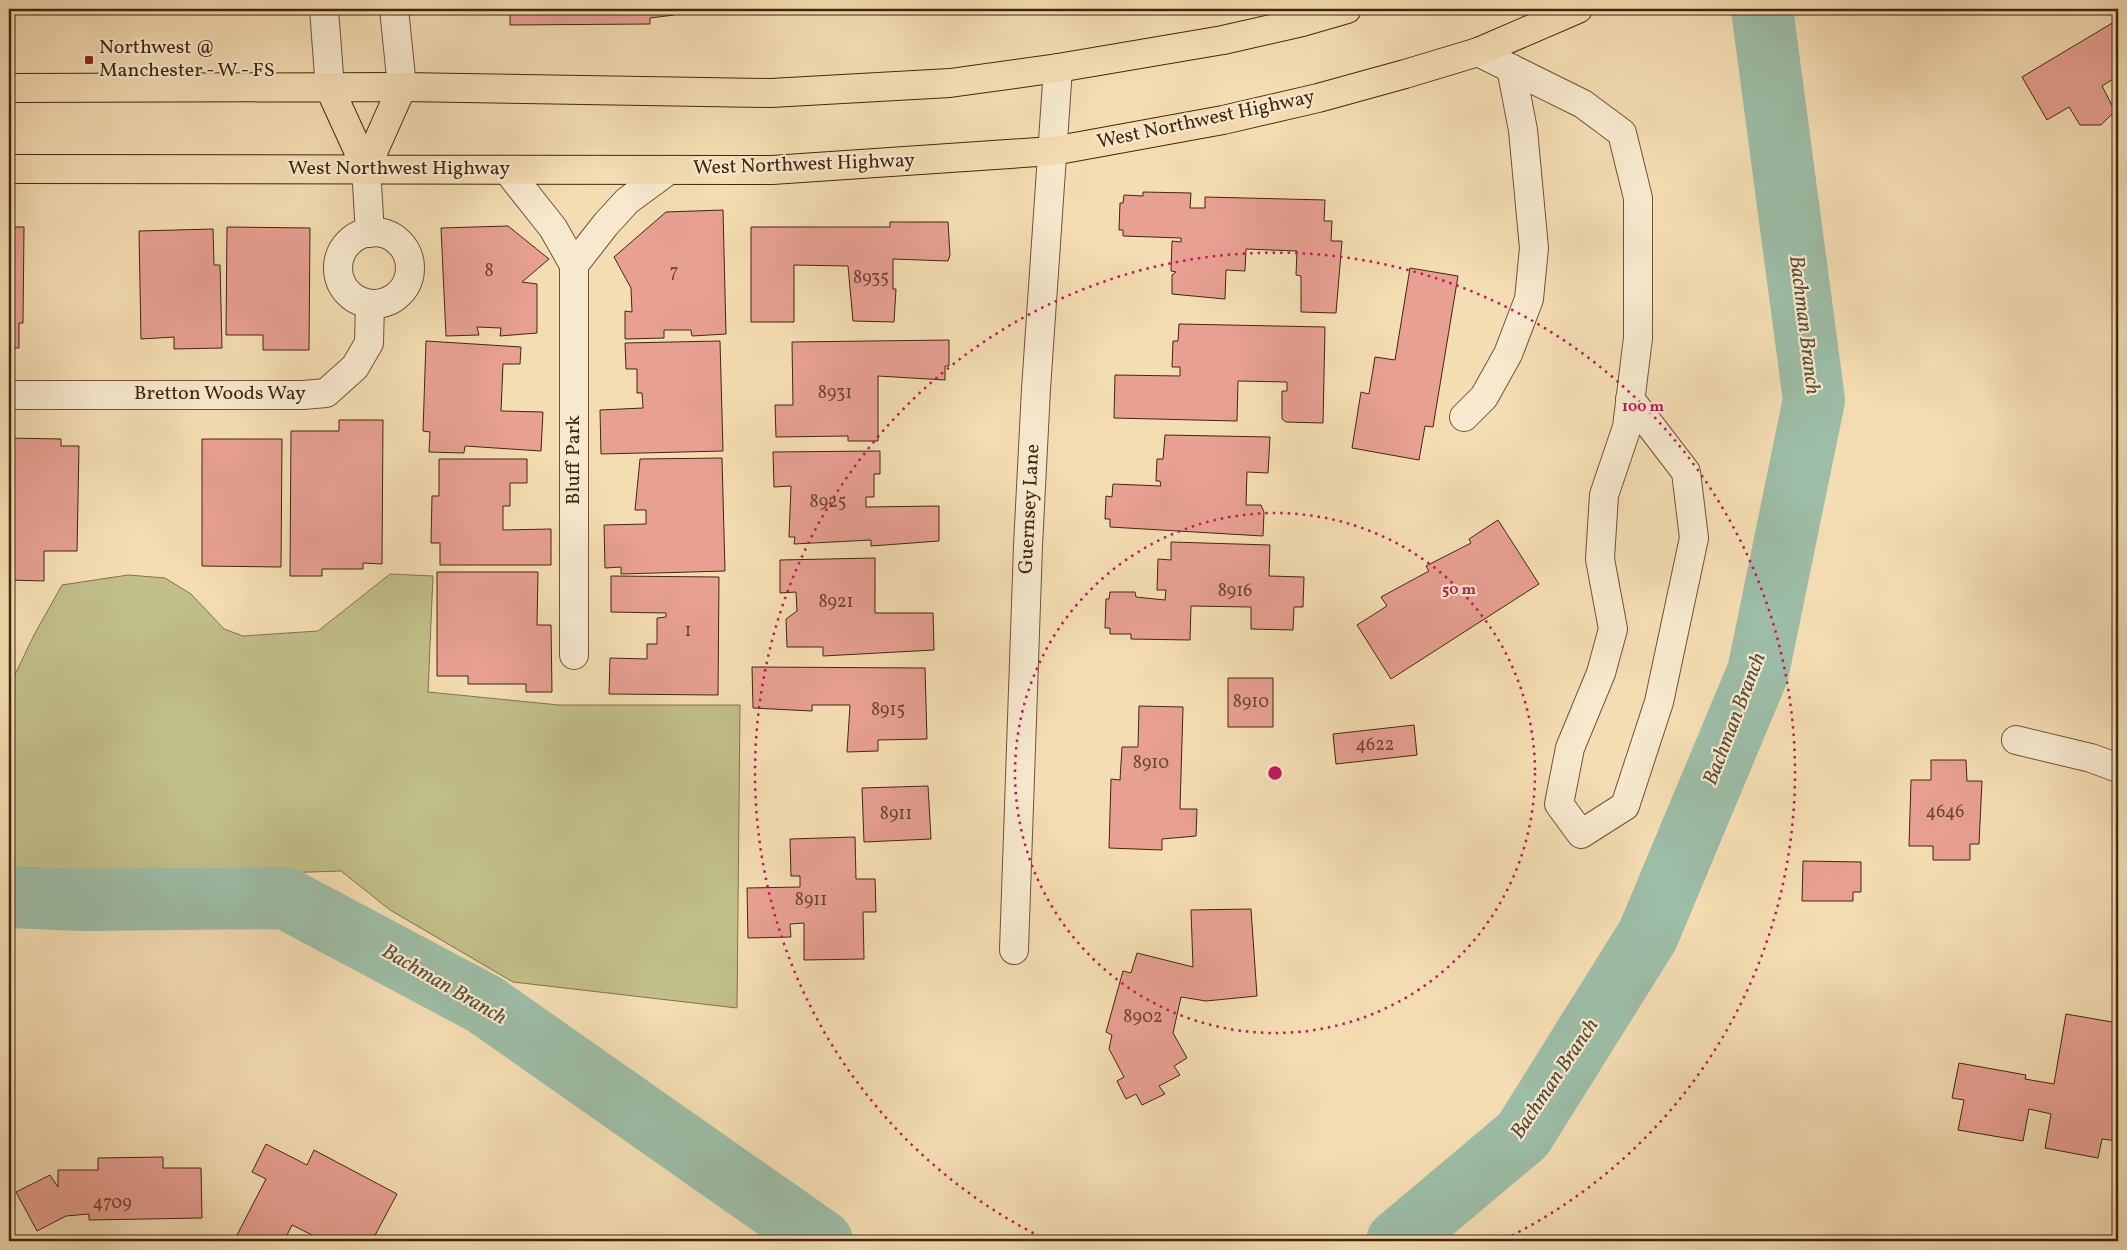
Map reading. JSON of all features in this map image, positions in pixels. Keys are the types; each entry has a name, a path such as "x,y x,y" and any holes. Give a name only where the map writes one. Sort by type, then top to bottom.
{"main road":[{"path":"9,88 330,89 402,87 772,93 950,83 1058,68 1223,40 1302,22 1346,9"},
{"name":"West Northwest Highway","path":"9,169 772,170 1053,150 1242,115 1388,79 1478,52 1578,9"},
{"path":"366,168 402,87"},
{"path":"330,89 366,168"}],"street":[{"path":"324,9 330,89"},
{"path":"394,9 402,87"},
{"path":"1478,52 1583,104 1622,133 1638,198 1638,338 1630,399 1627,426 1604,496 1600,560 1613,629 1601,673 1570,748 1560,804 1581,834 1625,806 1659,702 1694,538 1686,472 1630,399"},
{"name":"Guernsey Lane","path":"1014,950 1028,546 1036,389 1058,68"},
{"path":"1464,418 1484,397 1508,354 1529,299 1534,248 1523,130 1511,68"},
{"path":"366,168 370,232"},
{"name":"Bluff Park","path":"507,170 553,228 574,265 574,655"},
{"path":"574,265 606,224 627,201 669,170"},
{"path":"370,232 391,236 400,243 410,262 408,278 400,293 392,299 370,304 359,301 349,295 342,285 338,268 342,252 349,242 358,236 370,232"},
{"name":"Bretton Woods Way","path":"9,395 303,395 326,393 355,367 369,343 370,304"},
{"path":"2016,740 2091,758 2118,768"}],"shaded area":[{"path":"390,574 433,576 428,692 559,705 740,705 737,1008 513,982 390,910 341,871 38,881 9,879 9,687 34,635 62,585 128,575 165,578 191,594 224,629 243,636 318,631"}],"building":[{"path":"510,9 681,9 674,15 650,18 650,24 510,25"},
{"path":"2114,22 2118,30 2118,76 2102,86 2115,111 2101,125 2080,125 2069,107 2047,120 2022,77"},
{"path":"1143,192 1191,193 1190,208 1205,208 1205,197 1325,200 1324,221 1332,221 1331,241 1342,241 1336,313 1301,312 1301,276 1296,275 1297,251 1246,249 1245,271 1226,270 1225,299 1172,294 1172,275 1176,272 1171,271 1172,241 1181,242 1181,238 1123,236 1123,230 1119,230 1120,203 1123,203 1124,195 1143,196"},
{"path":"723,210 726,334 692,336 691,330 664,330 664,338 625,339 625,311 632,312 631,288 614,257 666,212"},
{"path":"890,222 948,222 950,255 948,261 893,259 893,289 896,289 894,322 853,321 848,266 794,265 794,322 751,322 751,227 890,227"},
{"path":"508,226 549,259 522,282 537,284 537,333 500,336 501,328 477,327 479,335 446,336 441,228"},
{"path":"9,227 24,227 23,323 19,323 19,348 9,348"},
{"path":"227,227 310,228 309,350 263,350 263,335 226,335"},
{"path":"213,229 214,265 220,265 222,348 174,349 174,337 141,339 139,231"},
{"path":"1410,268 1458,276 1433,427 1425,426 1419,460 1352,448 1361,392 1369,394 1375,357 1395,360"},
{"path":"1179,324 1325,327 1323,423 1286,422 1282,419 1282,391 1287,391 1287,382 1238,381 1237,421 1114,418 1115,375 1180,376 1180,367 1172,367 1173,341 1178,341"},
{"path":"949,340 949,366 945,366 945,380 878,376 878,441 848,441 848,436 776,437 775,405 793,405 792,342"},
{"path":"426,341 521,347 520,364 503,364 501,411 543,412 541,451 465,446 464,453 429,452 430,432 423,431"},
{"path":"720,341 723,451 601,454 600,410 643,408 642,393 637,393 637,369 626,369 625,343"},
{"path":"339,420 383,420 382,564 363,563 363,569 322,569 322,576 290,576 291,431 339,431"},
{"path":"1165,435 1270,437 1268,473 1247,472 1246,505 1261,505 1264,512 1263,536 1110,527 1110,519 1105,519 1106,496 1112,497 1113,484 1161,486 1160,481 1156,481 1157,459 1163,459"},
{"path":"9,438 61,439 61,446 79,446 77,551 44,551 44,581 10,580 12,492 9,492"},
{"path":"202,439 282,439 281,567 202,566"},
{"path":"880,451 880,474 874,474 874,497 866,497 866,507 939,506 939,541 871,546 871,540 794,544 795,537 789,537 791,486 774,487 773,452"},
{"path":"722,458 725,571 621,574 621,567 605,568 604,525 646,524 646,510 635,510 640,459"},
{"path":"439,459 527,459 527,483 510,483 510,506 503,506 503,530 551,529 551,565 440,565 440,543 431,543 432,496 439,496"},
{"path":"1498,520 1539,584 1391,679 1357,625 1387,606 1381,597 1429,571 1426,566 1471,543 1469,539"},
{"path":"1171,542 1270,545 1269,576 1304,577 1303,607 1294,607 1293,630 1251,629 1251,607 1191,606 1190,640 1131,639 1131,634 1110,634 1110,628 1105,628 1106,599 1109,599 1110,592 1135,592 1136,597 1165,600 1166,590 1157,590 1158,559 1171,560"},
{"path":"875,558 875,613 933,613 934,650 823,656 823,647 787,647 786,619 797,611 796,592 780,593 780,560"},
{"path":"437,572 538,572 537,625 551,625 552,692 526,692 526,684 468,684 468,676 437,676"},
{"path":"611,576 719,577 718,695 609,694 610,658 647,659 647,644 657,644 657,618 666,617 666,613 611,612"},
{"path":"752,667 925,668 927,739 878,740 878,751 847,752 850,705 812,705 812,711 753,708"},
{"path":"1228,678 1273,678 1273,727 1228,727"},
{"path":"1139,706 1183,707 1180,809 1197,809 1196,836 1162,839 1162,850 1109,848 1111,779 1120,780 1122,747 1138,747"},
{"path":"1414,725 1417,755 1336,764 1333,734"},
{"path":"1931,760 1966,760 1967,781 1982,781 1979,844 1970,844 1970,860 1933,860 1933,846 1909,846 1911,780 1931,780"},
{"path":"928,786 931,839 864,842 862,788"},
{"path":"855,837 856,879 875,879 876,912 863,912 864,959 804,960 804,923 790,924 791,937 748,938 747,888 800,887 800,876 791,876 790,839"},
{"path":"1803,861 1861,862 1861,892 1853,892 1853,901 1802,901"},
{"path":"1251,909 1257,996 1206,1001 1181,997 1173,1033 1187,1058 1174,1066 1180,1075 1159,1086 1165,1094 1142,1105 1136,1094 1126,1099 1117,1081 1124,1077 1109,1049 1112,1035 1106,1032 1123,971 1131,973 1137,953 1193,967 1191,910"},
{"path":"2066,1014 2118,1023 2118,1067 2115,1088 2118,1089 2118,1141 2102,1139 2098,1158 2045,1148 2051,1114 2029,1109 2023,1141 1958,1130 1964,1100 1952,1098 1959,1063 2026,1075 2025,1079 2054,1084"},
{"path":"266,1144 307,1165 314,1150 397,1194 372,1241 324,1241 292,1225 284,1241 244,1241 236,1237 266,1179 252,1172"},
{"path":"163,1157 163,1168 201,1168 202,1218 89,1220 89,1214 66,1216 37,1231 16,1192 50,1175 58,1187 58,1170 98,1170 98,1158"}],"waterway":[{"name":"Bachman Branch","path":"1397,1241 1523,1135 1648,935 1758,672 1814,400 1762,9"},
{"name":"Bachman Branch","path":"9,897 83,900 285,898 484,1004 822,1241"}],"place":[{"name":"Northwest @ Manchester - W - FS","path":"89,60"}]}
